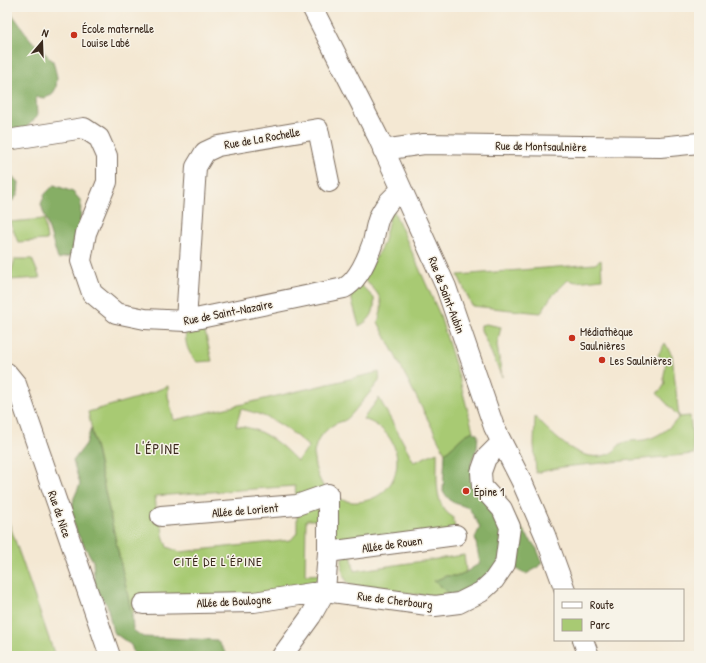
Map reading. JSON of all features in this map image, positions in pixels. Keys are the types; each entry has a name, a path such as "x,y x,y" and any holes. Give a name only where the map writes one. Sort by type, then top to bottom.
{"street":[{"name":"Rue de Saint-Aubin","path":"312,7 383,150 446,287 501,443 525,488 545,535 565,589"},
{"name":"Rue de Saint-Nazaire","path":"7,140 84,128 99,138 107,156 107,182 86,233 81,261 92,293 116,313 145,319 186,321 348,286 359,271 372,244 379,216 387,204 402,190"},
{"name":"Rue de La Rochelle","path":"186,321 196,167 206,152 218,146 318,129 329,182"},
{"name":"Rue de Montsaulnière","path":"383,150 424,144 660,147 699,143"},
{"name":"Rue de Nice","path":"10,383 110,656"},
{"name":"Rue de Cherbourg","path":"325,591 435,606 459,603 481,592 494,580 505,564 508,548 510,527 505,515 502,509 482,487 482,472 486,458 501,443"},
{"name":"Allée de Lorient","path":"162,516 298,505 328,494 328,552"},
{"name":"Allée de Rouen","path":"328,552 456,535"},
{"path":"282,656 311,616 325,591 328,552"},
{"name":"Allée de Boulogne","path":"142,604 254,602 325,591"},
{"path":"583,641 589,656"}],"green space":[{"path":"7,7 30,39 53,61 57,77 56,88 52,95 45,98 36,97 37,117 25,129 7,129"},
{"path":"7,174 19,182 18,193 14,200 7,202"},
{"path":"54,185 73,192 81,201 80,226 73,255 58,259 41,204 45,194"},
{"path":"392,207 439,313 459,377 473,431 465,435 445,453 378,322 381,304 378,294 364,280 383,244"},
{"path":"44,219 47,240 18,242 10,222"},
{"path":"15,259 32,259 40,278 9,280"},
{"path":"601,260 602,279 576,282 568,280 550,298 541,313 472,306 458,275 595,264"},
{"path":"361,285 374,298 374,303 372,315 367,321 359,326 348,286"},
{"path":"202,319 212,361 197,362 186,343 186,321"},
{"path":"486,324 501,327 497,345 502,377 481,330 481,325"},
{"path":"665,343 672,355 679,417 657,393 662,389 665,383 665,363 658,355"},
{"path":"379,372 379,381 353,413 345,420 333,425 324,432 318,440 314,458 315,467 322,485 328,494 350,502 358,502 374,498 386,489 394,477 397,464 395,451 389,438 379,427 363,419 379,398 414,462 437,452 439,497 446,512 453,517 456,535 328,552 327,520 306,520 305,575 326,574 325,591 136,606 132,615 88,412 140,397 168,386 168,396 174,420","holes":["241,409 262,415 278,423 293,433 309,447 297,461 284,448 262,433 245,427 236,426","295,486 297,533 291,540 180,552 167,547 163,535 161,516 157,516 155,496"]},
{"path":"690,416 694,454 562,467 536,473 534,444 535,417 551,433 579,453 590,456 600,456 613,452 625,442 644,440 654,437 668,428 679,417"},
{"path":"91,428 132,615 133,630 143,637 217,640 228,656 135,656 131,645 113,632 107,605 95,588 93,561 77,533 71,514 74,498 80,484 73,461 86,444"},
{"path":"473,431 478,435 477,448 471,463 474,475 517,522 537,549 542,562 537,568 526,574 515,568 511,558 465,592 450,595 434,581 446,576 460,576 480,563 475,538 480,527 469,508 452,502 443,492 445,453 465,435"},
{"path":"7,517 55,656 7,656"},
{"path":"351,553 354,571 464,555 466,571 460,576 446,576 434,581 450,595 436,597 351,585 344,576 342,569 342,558"}],"place":[{"name":"École maternelle Louise Labé","path":"74,35"},
{"name":"Médiathèque Saulnières","path":"572,338"},
{"name":"Les Saulnières","path":"602,360"},
{"name":"Épine 1","path":"466,491"}],"district":[{"name":"L'ÉPINE","path":"158,448"},
{"name":"CITÉ DE L'ÉPINE","path":"218,561"}]}
